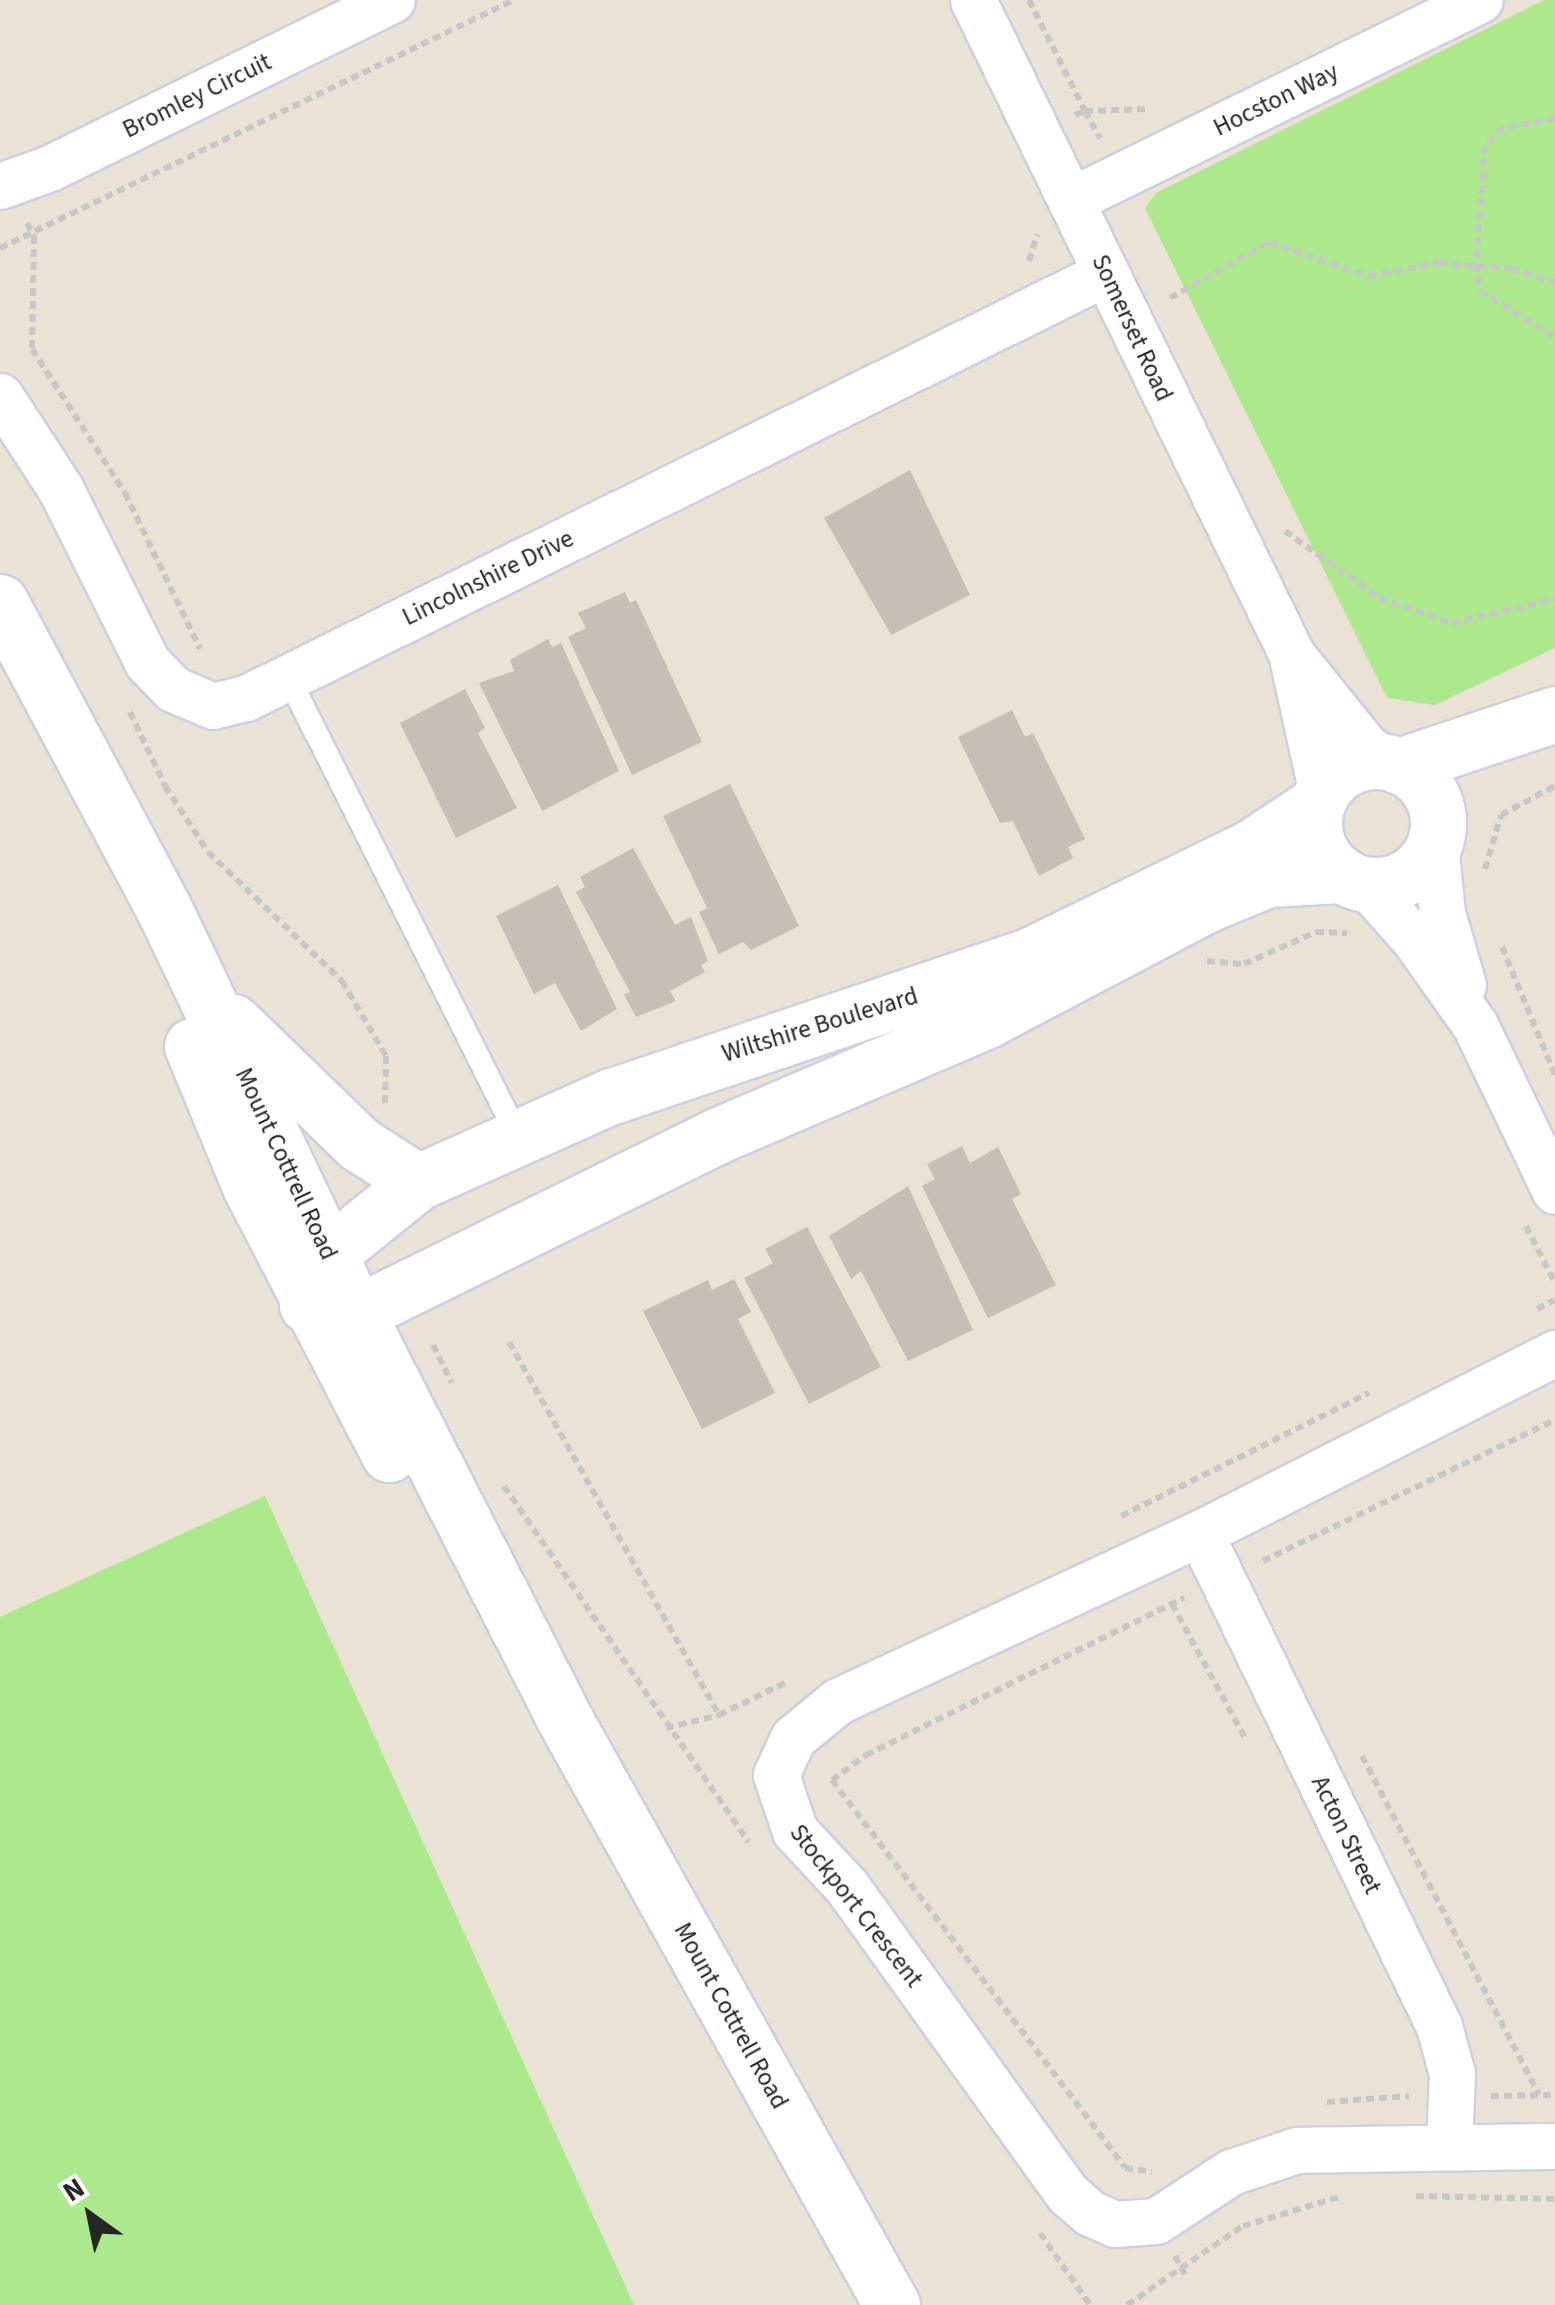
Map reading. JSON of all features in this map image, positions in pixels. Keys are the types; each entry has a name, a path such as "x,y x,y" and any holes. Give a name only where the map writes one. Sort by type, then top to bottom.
{"street":[{"name":"Bromley Circuit","path":"2,186 392,0"},
{"name":"Somerset Road","path":"973,0 1050,207 1106,273 1292,655 1366,747 1394,764"},
{"name":"Hocston Way","path":"1050,207 1480,0"},
{"name":"Lincolnshire Drive","path":"227,702 288,676 1106,273"},
{"path":"0,396 60,488 148,662 194,700 227,702"},
{"name":"Mount Cottrell Road","path":"0,602 206,996 329,1254"},
{"name":"Mount Cottrell Road","path":"0,626 332,1308 449,1559 569,1727 892,2305"},
{"name":"Somerset Road","path":"1292,655 1319,799"},
{"path":"1555,714 1394,764 1343,770 1319,799 1316,843 1414,938 1475,1025 1555,1191"},
{"path":"1353,880 1415,872 1436,836 1484,776 1555,722"},
{"path":"1394,764 1429,791 1442,913 1475,1025"},
{"name":"Wiltshire Boulevard","path":"329,1254 418,1182 518,1136 706,1060 1030,955 1252,847 1319,799"},
{"name":"Wiltshire Boulevard","path":"332,1308 406,1287 719,1135 987,1020 1207,904 1268,879 1353,880"},
{"path":"206,996 359,1144 418,1182"},
{"path":"329,1254 332,1308"},
{"name":"Stockport Crescent","path":"1555,1353 1200,1532 838,1701 793,1738 776,1775 781,1802 795,1830 847,1887 1068,2194 1090,2213 1115,2224 1156,2222 1232,2172 1297,2150 1555,2146"},
{"name":"Acton Street","path":"1200,1532 1439,2026 1449,2052 1449,2146"}],"lane":[{"path":"288,676 518,1136"}],"path":[{"path":"0,248 34,236 514,0"},
{"path":"1029,0 1085,110 1145,112 1162,103"},
{"path":"1555,119 1502,128 1485,146 1476,264 1480,291 1555,337"},
{"path":"2,186 34,236 32,349 125,494 227,702"},
{"path":"1027,266 1050,207"},
{"path":"1170,298 1270,242 1370,276 1440,263 1476,264 1555,282"},
{"path":"1285,531 1379,598 1452,624 1555,599"},
{"path":"124,701 166,786 208,852 331,969 378,1040 390,1072 388,1092 378,1124 359,1144"},
{"path":"1488,853 1501,815 1555,786"},
{"path":"1497,933 1555,1075"},
{"path":"406,1287 448,1372"},
{"path":"1520,1318 1555,1300"},
{"path":"509,1342 719,1716"},
{"path":"1106,1524 1383,1386"},
{"path":"781,1802 832,1780 866,1755 1020,1675 1555,1420"},
{"path":"1263,1561 1272,1578"},
{"path":"666,1728 719,1716 790,1680"},
{"path":"1360,1752 1540,2096"},
{"path":"832,1780 1125,2168 1158,2173"},
{"path":"1313,2103 1451,2096 1555,2096"},
{"path":"1127,2305 1242,2226 1351,2194"},
{"path":"1404,2196 1555,2198"},
{"path":"1182,2268 1188,2279"}],"green space":[{"path":"1544,0 1555,0 1555,648 1435,705 1387,698 1145,208 1156,193"},
{"path":"265,1496 634,2305 0,2305 0,1617"}],"building":[{"path":"910,470 970,595 891,635 824,518"},
{"path":"625,592 630,603 636,600 702,742 632,775 568,637 586,628 578,613"},
{"path":"548,639 552,647 561,643 619,771 542,811 479,683 514,671 510,660"},
{"path":"465,689 485,728 478,733 517,808 456,838 400,723"},
{"path":"1012,710 1025,737 1033,733 1085,839 1068,847 1073,858 1039,876 1013,821 1000,823 958,737"},
{"path":"730,784 799,926 751,950 743,942 719,954 699,912 707,908 663,816"},
{"path":"633,848 675,925 691,917 708,961 701,965 705,972 670,991 676,1001 636,1017 624,995 630,992 576,892 585,887 580,877"},
{"path":"558,885 617,1009 581,1031 555,983 534,994 496,916"},
{"path":"962,1146 970,1163 998,1147 1021,1194 1012,1199 1056,1285 988,1318 922,1186 935,1179 927,1164"},
{"path":"908,1186 973,1330 908,1361 861,1271 851,1279 829,1236"},
{"path":"807,1227 881,1367 809,1404 744,1278 773,1263 765,1249"},
{"path":"734,1279 751,1312 738,1319 775,1393 702,1429 643,1311 708,1280 712,1290"}]}
